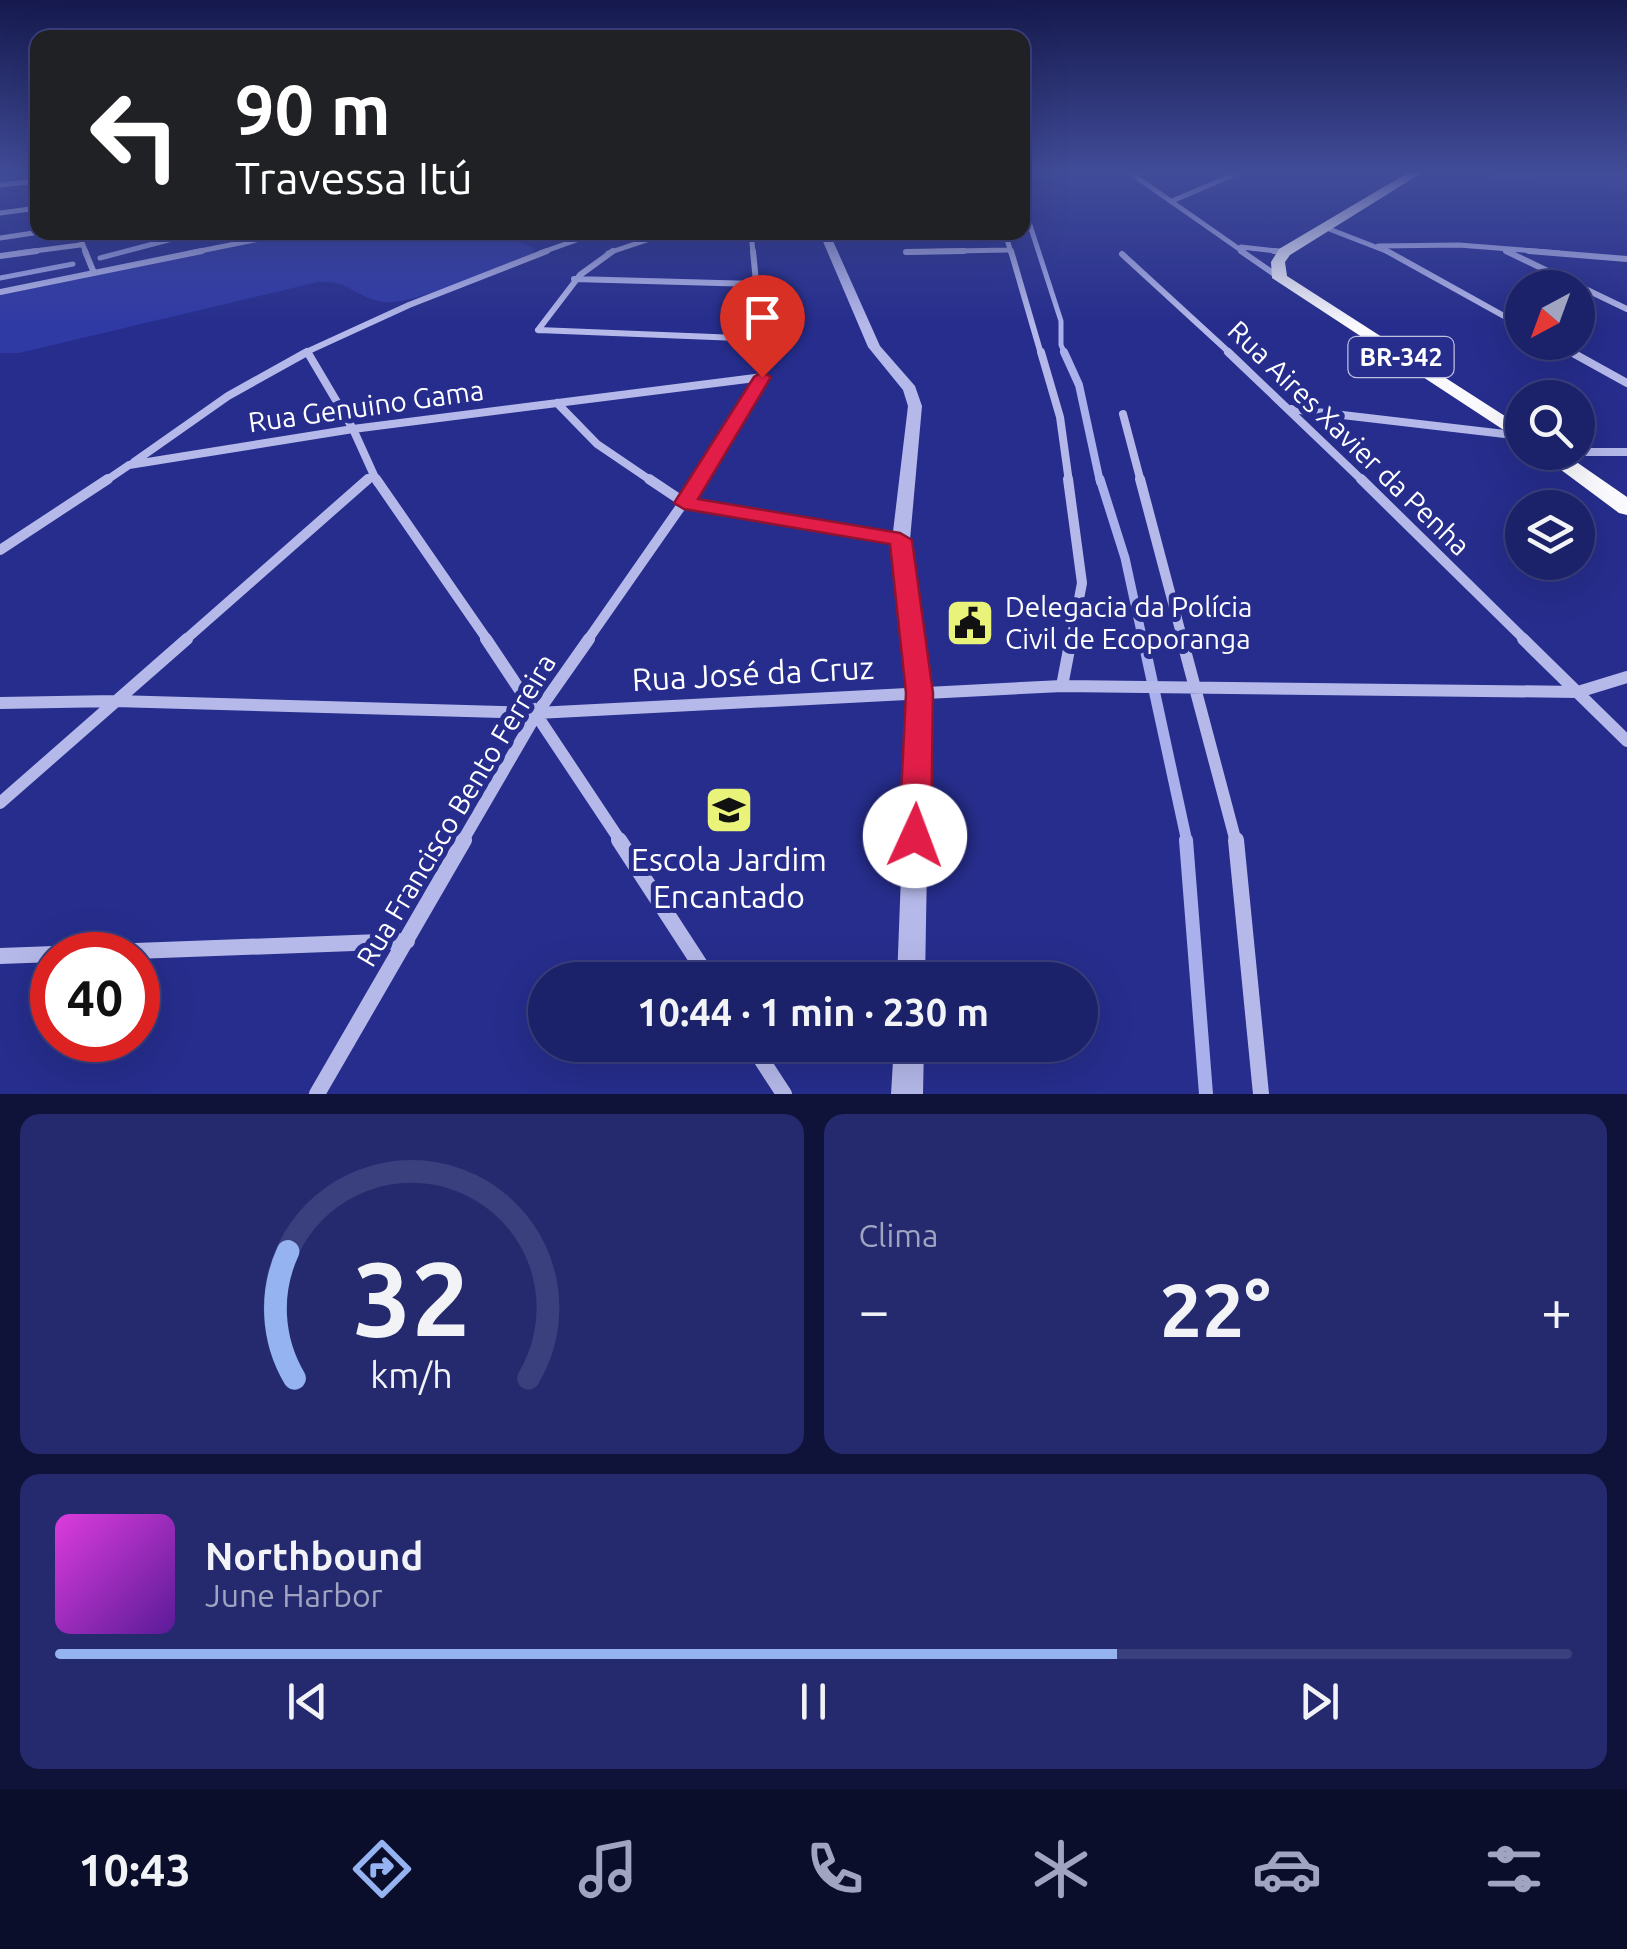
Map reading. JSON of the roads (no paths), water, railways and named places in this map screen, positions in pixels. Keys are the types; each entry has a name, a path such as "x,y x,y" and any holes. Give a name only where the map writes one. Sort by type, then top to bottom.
{"main road":[{"path":"1280,278 1278,262 1284,252 1332,223"},
{"name":"BR-342","path":"1280,278 1505,425"},
{"path":"1573,470 1627,508"}],"street":[{"path":"1203,223 1280,278"},
{"path":"1324,228 1352,234 1378,246 1505,317"},
{"path":"0,238 30,234"},
{"path":"79,240 94,273"},
{"path":"0,292 255,240"},
{"path":"129,465 228,396 308,353 424,297 578,240"},
{"path":"645,240 596,258 574,279 538,330 763,339"},
{"path":"752,240 763,339 762,377"},
{"path":"827,240 874,347 910,389 914,406 900,540 920,693 911,962"},
{"path":"1006,240 1060,417 1082,583 1062,686"},
{"path":"0,256 80,244"},
{"path":"1235,246 1284,252"},
{"path":"1378,246 1627,258"},
{"path":"1502,249 1627,309"},
{"path":"906,252 1007,250"},
{"name":"Rua Aires Xavier da Penha","path":"1122,254 1290,408 1627,741"},
{"path":"574,279 755,284"},
{"path":"308,353 353,429 373,475 537,713 698,962"},
{"path":"1586,360 1627,383"},
{"name":"Rua Genuino Gama","path":"0,550 129,465 353,429 762,377"},
{"name":"Rua Francisco Bento Ferreira","path":"317,1094 537,713 684,503 762,377"},
{"path":"556,403 597,444 684,503 900,540"},
{"path":"1290,408 1505,434"},
{"path":"1123,414 1239,853 1262,1094"},
{"path":"1595,452 1627,452"},
{"path":"0,804 373,475"},
{"name":"Rua José da Cruz","path":"0,702 115,701 537,713 1062,686 1578,692 1627,677"},
{"path":"0,956 407,942"},
{"path":"763,1062 784,1094"},
{"path":"907,1094 908,1062"}],"waterway":[{"path":"1030,225 1061,321 1065,354"},
{"path":"100,258 169,240"},
{"path":"0,278 73,264"},
{"path":"1064,352 1079,385 1100,482"},
{"path":"1100,479 1125,558 1143,641"},
{"path":"1143,639 1187,842"},
{"path":"1186,840 1206,1094"}],"place":[{"name":"Delegacia da Polícia Civil de Ecoporanga","path":"970,623"},
{"name":"Escola Jardim Encantado","path":"729,810"}]}
